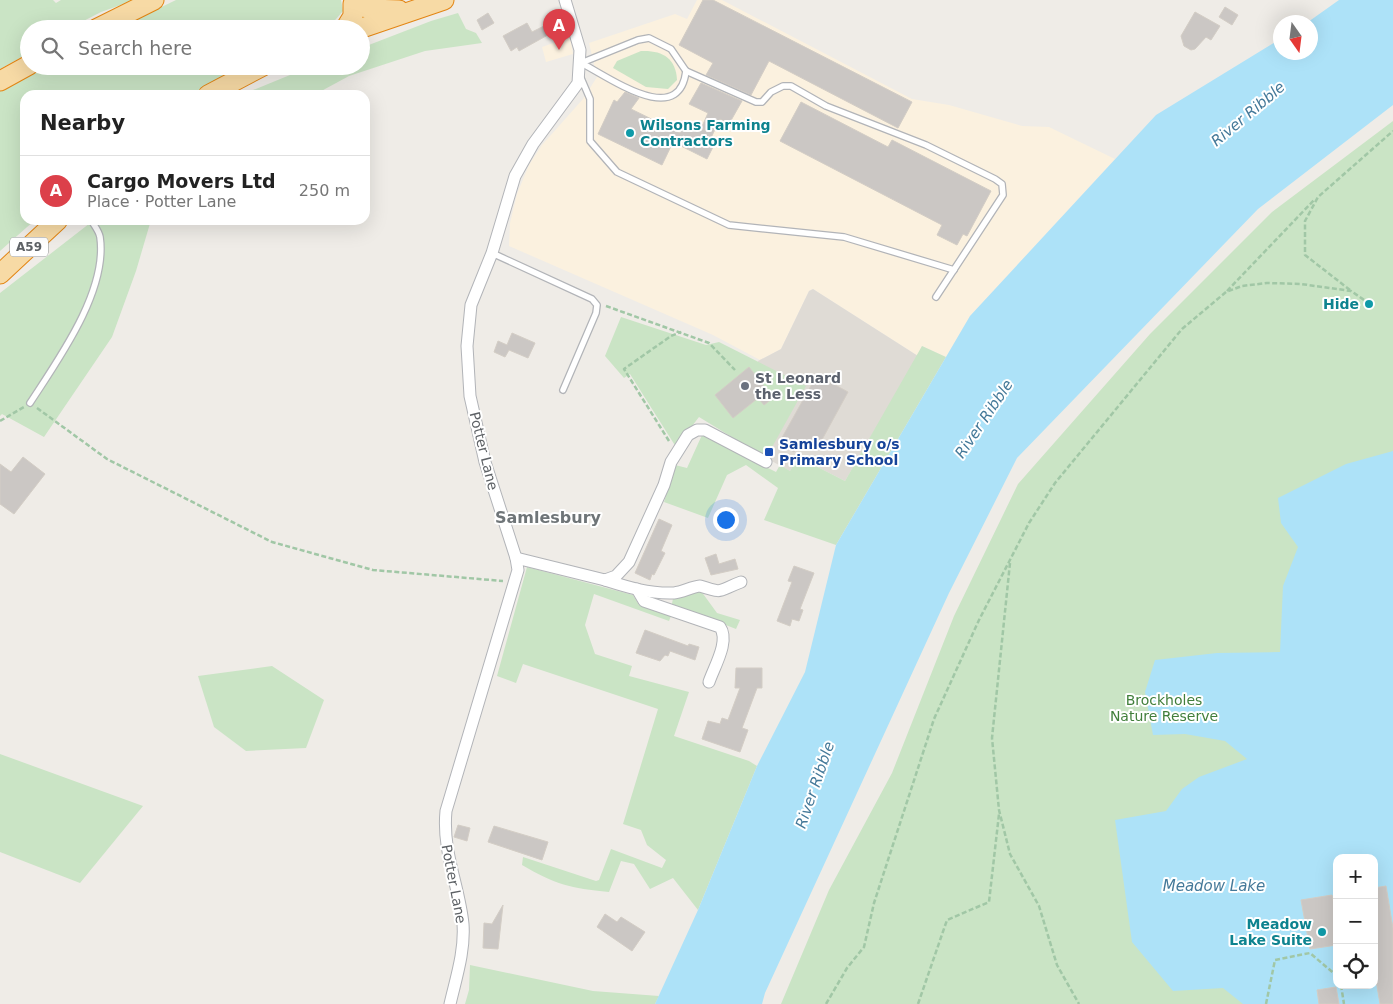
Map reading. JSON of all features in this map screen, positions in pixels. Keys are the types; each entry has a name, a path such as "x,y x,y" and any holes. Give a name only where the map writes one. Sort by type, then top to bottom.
{"highway":[{"path":"114,20 154,0"},
{"path":"370,25 444,0"},
{"path":"351,20 353,16 353,4 370,9 385,8 410,11"},
{"path":"0,81 20,70"},
{"path":"217,90 246,75"},
{"name":"A59","path":"0,274 53,225"}],"street":[{"path":"565,0 580,50 580,68"},
{"name":"Potter Lane","path":"450,1004 462,954 463,926 445,842 446,811 518,570 516,558 485,462 470,396 467,346 471,305 492,253 515,176 533,144 574,91 580,68"},
{"path":"605,580 616,576 629,562 664,485 671,462 688,435 697,430 705,430 766,462"},
{"path":"516,558 652,592 676,592 700,586 714,592 723,591 740,582"},
{"path":"636,589 644,601 720,627 724,632 724,640 709,682"}],"lane":[{"path":"580,68 638,40 649,38 671,49 686,71 756,102 762,102 771,92 777,89 790,86 826,106 926,145 1002,184 1003,194 936,298"},
{"path":"580,68 649,97 664,99 676,95 684,84 686,71"},
{"path":"580,68 590,99 590,141 617,172 729,225 844,237 954,270"},
{"path":"30,403 62,354 91,297 100,260 100,235 94,225"},
{"path":"492,253 592,299 597,305 596,313 563,390"}],"path":[{"path":"826,1004 847,968 864,947 874,903 934,719 1010,561 1055,483 1182,329 1226,292 1318,197 1393,131"},
{"path":"1318,197 1305,221 1305,255 1367,302"},
{"path":"1226,292 1242,286 1266,283 1301,284 1351,291"},
{"path":"597,305 605,305 709,342 734,370"},
{"path":"677,454 624,369 671,336 680,332"},
{"path":"0,421 30,403 107,459 272,542 373,570 515,582"},
{"path":"1010,561 992,738 1000,810 1010,854 1039,906 1057,965 1079,1004"},
{"path":"918,1004 946,920 989,902 1000,810"},
{"path":"1266,1004 1275,960 1310,953 1333,973"},
{"path":"1342,989 1344,1004"}],"shaded area":[{"path":"697,0 722,0 912,99 949,105 1022,126 1049,127 1115,159 970,316 946,357 922,346 918,356 813,289 809,291 781,349 760,360 713,335 509,246 510,223 517,194 529,165 542,145 583,99 597,77 589,43 675,14 687,19"},
{"path":"570,37 573,54 546,62 542,47"},
{"path":"813,289 918,356 845,481 798,457 790,471 766,458 758,361 781,349 809,291"}],"green space":[{"path":"0,0 53,0 56,3 61,0 135,0 101,12 85,20 20,20 20,58 0,69"},
{"path":"176,0 341,0 343,11 335,20 135,20"},
{"path":"458,13 466,29 476,33 482,43 425,51 370,69 370,45 431,21"},
{"path":"641,51 661,54 671,61 677,80 668,89 646,87 613,68 617,61"},
{"path":"28,75 224,75 198,90 20,90 20,225 29,225 0,251 0,90"},
{"path":"290,75 352,75 323,90 253,90"},
{"name":"Brockholes Nature Reserve","path":"1393,121 1393,1004 781,1004 829,890 892,773 954,616 1018,484 1150,334 1272,212"},
{"path":"88,225 150,225 136,271 112,337 44,437 2,414 0,416 0,293"},
{"path":"621,317 706,345 719,342 806,386 766,458 699,417 676,447 630,374 624,378 605,356"},
{"path":"922,346 946,357 836,545 764,520 778,488 746,465 727,475 708,518 664,502 675,465 687,468 702,435 776,472 780,465 790,471 798,457 845,481"},
{"path":"527,567 633,595 639,605 671,616 669,621 594,594 585,625 595,654 632,666 629,676 689,692 674,736 749,761 757,766 698,910 673,878 650,889 634,864 621,861 609,892 584,889 554,881 522,865 523,857 596,881 599,880 611,849 662,868 666,860 647,845 641,830 623,824 658,709 523,664 516,683 497,676"},
{"path":"701,591 717,613 740,620 736,629 672,604 673,598"},
{"path":"272,666 324,700 306,748 246,751 214,727 198,676"},
{"path":"0,754 143,806 80,883 0,852"},
{"path":"470,965 593,991 659,996 655,1004 465,1004 469,990"}],"water":[{"name":"River Ribble","path":"1339,0 1393,0 1393,105 1258,209 1017,458 949,593 765,993 762,1004 655,1004 698,910 757,766 805,672 836,545 970,316 1156,115 1273,43 1273,60 1318,60 1318,15"},
{"name":"Meadow Lake","path":"1393,451 1393,1004 1243,1004 1223,988 1173,991 1132,942 1115,820 1166,811 1182,789 1199,777 1247,759 1225,741 1185,734 1153,735 1145,692 1155,660 1217,653 1280,652 1283,586 1298,547 1281,523 1278,498 1346,464"}],"building":[{"path":"703,0 713,0 912,102 898,128 769,61 751,95 706,75 713,63 679,45"},
{"path":"1225,7 1238,15 1232,25 1219,17"},
{"path":"1195,12 1220,26 1211,40 1206,37 1195,49 1191,50 1184,46 1181,36"},
{"path":"488,13 494,23 482,30 477,20"},
{"path":"527,23 532,32 550,23 555,31 519,51 517,47 511,51 503,36"},
{"path":"701,83 742,101 729,124 720,119 708,144 713,147 707,159 673,142 662,165 598,134 614,100 617,102 625,92 639,98 631,109 680,133 684,124 700,131 708,113 689,104"},
{"path":"801,102 888,147 892,140 991,191 967,236 963,234 957,245 937,235 942,225 780,141"},
{"path":"512,333 535,343 528,358 509,350 505,357 494,352 498,341 507,345"},
{"name":"St Leonard the Less","path":"749,367 773,398 764,405 758,398 733,418 715,395"},
{"path":"817,375 848,392 818,447 802,439 794,452 779,443"},
{"path":"23,457 45,474 14,514 0,504 0,464 11,472"},
{"path":"659,519 672,525 661,551 665,553 650,580 635,573"},
{"path":"716,554 719,564 735,559 738,569 711,575 705,558"},
{"path":"794,566 814,573 800,609 803,610 799,621 792,619 790,626 777,621 792,582 788,581"},
{"path":"645,630 688,646 689,644 699,647 695,660 670,651 668,656 665,655 660,661 636,653"},
{"path":"736,668 762,668 762,688 757,688 742,728 748,730 740,752 702,739 708,721 720,724 722,718 728,720 740,688 735,688"},
{"path":"458,825 470,828 467,841 454,837"},
{"path":"494,826 548,842 542,860 488,842"},
{"path":"1386,886 1393,928 1393,1004 1380,1004 1378,989 1378,887"},
{"name":"Meadow Lake Suite","path":"1332,895 1333,946 1310,949 1301,900"},
{"path":"503,905 498,949 483,948 484,923 492,924"},
{"path":"605,914 617,922 621,917 645,932 632,951 597,927"},
{"path":"1333,987 1336,989 1339,1004 1319,1004 1317,990"}],"place":[{"name":"Cargo Movers Ltd","path":"559,50"},
{"name":"Wilsons Farming Contractors","path":"630,133"},
{"name":"Hide","path":"1369,304"},
{"name":"St Leonard the Less","path":"745,386"},
{"name":"Samlesbury o/s Primary School","path":"769,452"},
{"name":"Meadow Lake Suite","path":"1322,932"}],"district":[{"name":"Samlesbury","path":"548,517"}]}
